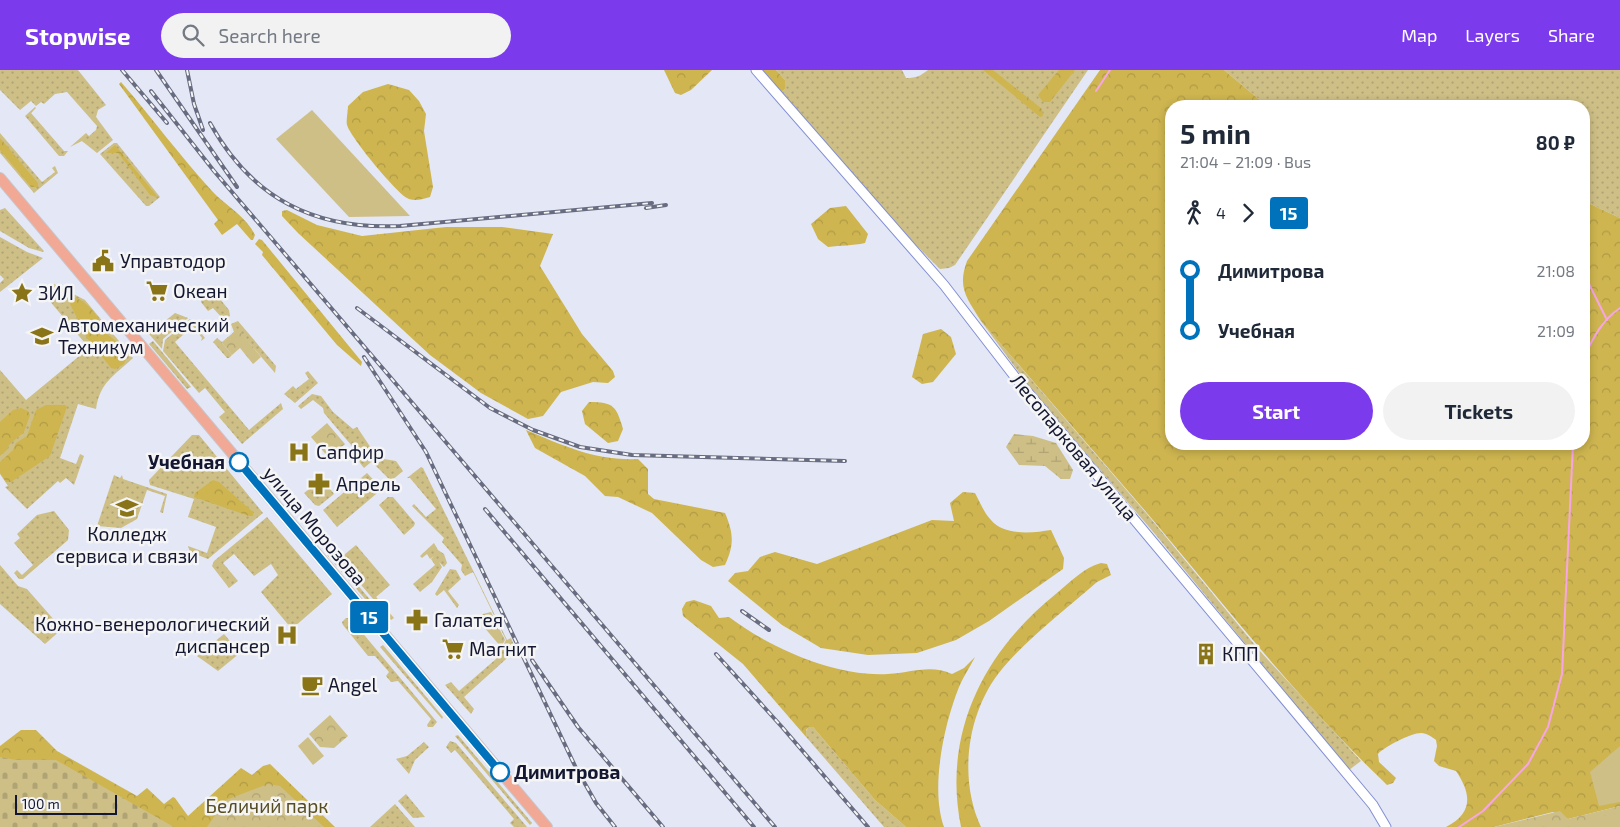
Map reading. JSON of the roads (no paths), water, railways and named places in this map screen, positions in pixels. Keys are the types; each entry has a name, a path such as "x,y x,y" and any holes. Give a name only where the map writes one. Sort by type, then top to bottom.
{"main road":[{"name":"улица Морозова","path":"0,178 547,827"}],"street":[{"name":"Лесопарковая улица","path":"756,70 944,285 1021,384 1373,805 1386,827"}],"waterway":[{"path":"1096,91 1110,70"},
{"path":"1590,286 1607,320"},
{"path":"1590,346 1603,324 1620,308"},
{"path":"1459,827 1483,811 1528,764 1548,727 1562,674 1573,450"}],"railway":[{"path":"122,70 167,123"},
{"path":"156,70 237,187"},
{"path":"187,70 194,104 203,130"},
{"path":"151,91 214,171 775,827"},
{"path":"210,123 245,172 266,190 289,204 314,215 340,222 369,226 400,226 652,203"},
{"path":"646,208 666,205"},
{"path":"357,308 490,408 533,430 580,447 632,455 845,461"},
{"path":"364,357 426,452 576,768 596,803 615,827"},
{"path":"485,509 754,827"},
{"path":"742,611 769,630"},
{"path":"716,654 868,827"},
{"path":"532,660 578,727 663,827"}],"place":[{"name":"Управтодор","path":"103,261"},
{"name":"Океан","path":"157,291"},
{"name":"ЗИЛ","path":"22,293"},
{"name":"Автомеханический Техникум","path":"42,336"},
{"name":"Сапфир","path":"299,452"},
{"name":"Учебная","path":"239,462"},
{"name":"Апрель","path":"319,484"},
{"name":"Колледж сервиса и связи","path":"127,508"},
{"name":"Галатея","path":"417,620"},
{"name":"Кожно-венерологический диспансер","path":"287,635"},
{"name":"Магнит","path":"453,649"},
{"name":"КПП","path":"1206,654"},
{"name":"Angel","path":"312,685"},
{"name":"Димитрова","path":"500,772"}],"park label":[{"name":"Беличий парк","path":"267,806"}]}
